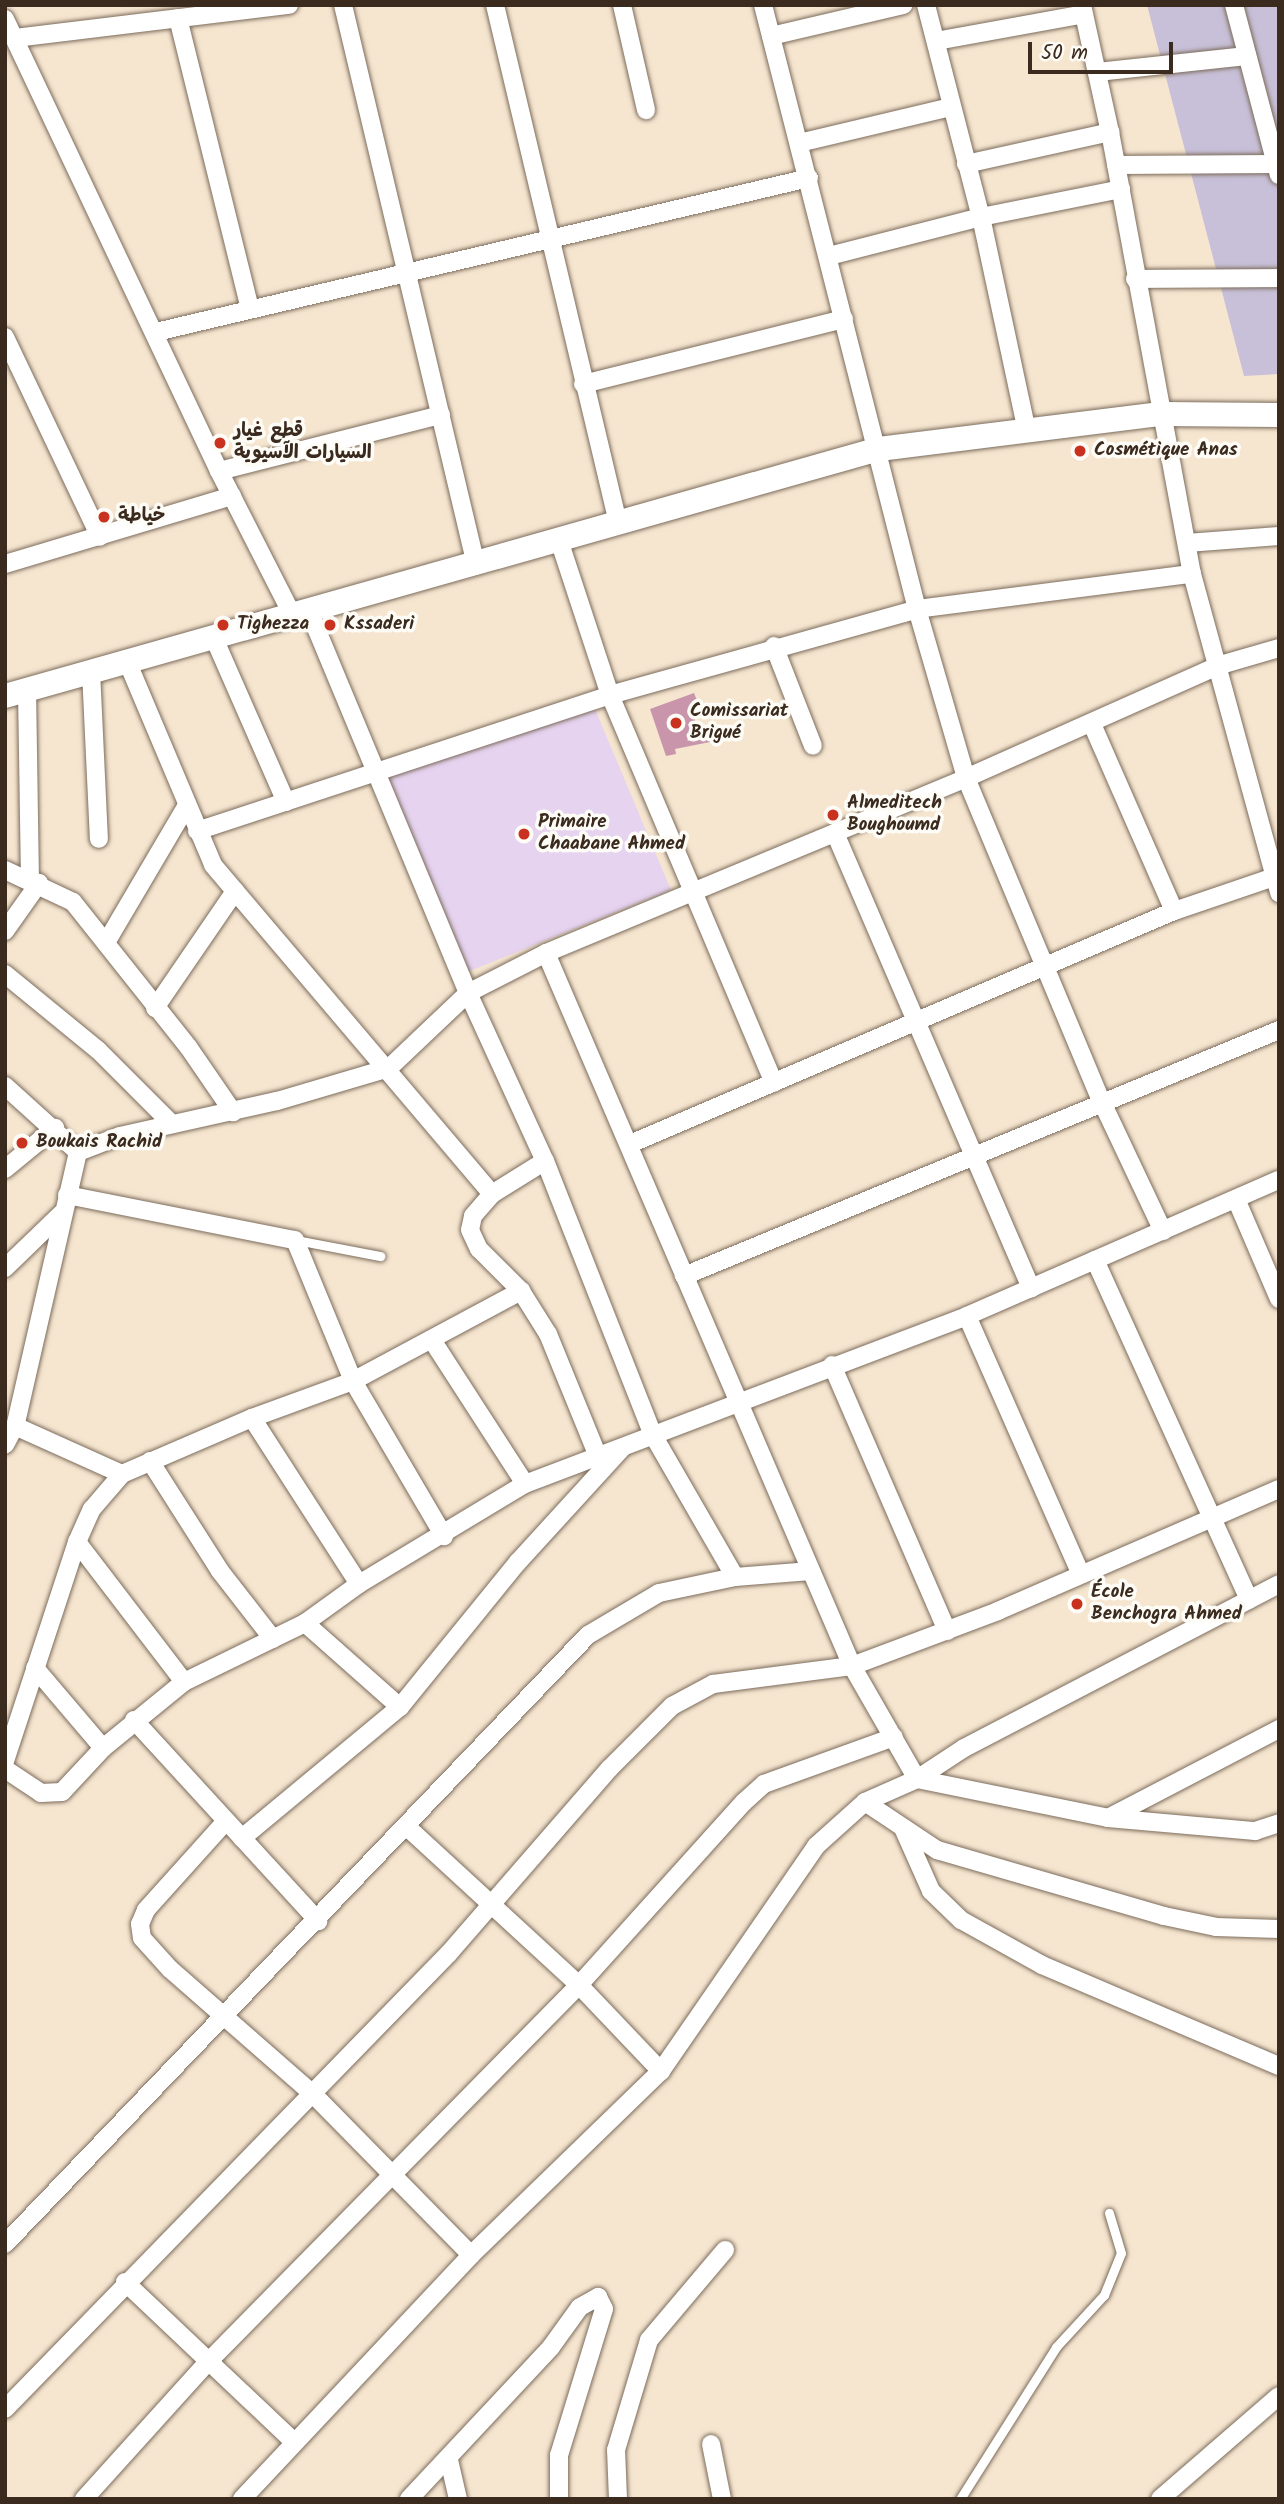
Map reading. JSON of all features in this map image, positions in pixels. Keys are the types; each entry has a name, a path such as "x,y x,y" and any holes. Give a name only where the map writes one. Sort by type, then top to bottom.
{"street":[{"path":"15,38 289,5"},
{"path":"343,5 410,273 476,565"},
{"path":"495,5 618,523"},
{"path":"622,5 646,110"},
{"path":"764,5 879,449 917,609 966,778 1101,1100 1163,1231"},
{"path":"771,36 902,5"},
{"path":"926,5 981,217 1027,432"},
{"path":"1116,165 1277,169 1234,5"},
{"path":"630,1144 915,1022 1047,969 1174,911 1276,885 1273,853 1192,574 1135,279 1110,132 1083,10 936,41"},
{"path":"178,18 250,309"},
{"path":"5,19 156,332 219,471 301,613 375,772 468,993 545,1160 653,1435 735,1577"},
{"path":"1097,72 1247,56"},
{"path":"799,142 951,107"},
{"path":"966,164 1110,132"},
{"path":"156,332 808,178"},
{"path":"829,256 981,217 1121,189"},
{"path":"1135,279 1279,278"},
{"path":"583,384 844,319"},
{"path":"5,337 100,537"},
{"path":"5,931 35,881 16,693 879,449 1161,414 1279,415"},
{"path":"219,471 441,415"},
{"path":"5,564 232,496"},
{"path":"1187,543 1279,536"},
{"path":"559,540 610,695 774,1083"},
{"path":"197,831 610,695 774,646 917,609 1192,574"},
{"path":"214,638 286,802"},
{"path":"774,646 813,746"},
{"path":"78,1152 172,1124 233,1111 389,1068 468,993 546,953 966,778 1217,666 1279,648"},
{"path":"127,662 186,807 214,865 389,1068 492,1194"},
{"path":"91,671 99,839"},
{"path":"1092,724 1174,911"},
{"path":"107,941 186,807"},
{"path":"835,833 1031,1289"},
{"path":"5,870 35,881 73,902 107,941 233,1111"},
{"path":"155,1008 235,891"},
{"path":"546,953 630,1144 737,1405 852,1666 917,1779 1108,1818 1255,1831 1279,1823"},
{"path":"5,974 98,1050 172,1124"},
{"path":"684,1276 1101,1100 1279,1030"},
{"path":"5,1086 55,1128 78,1152"},
{"path":"9,1160 55,1128"},
{"path":"5,1445 15,1426 78,1152"},
{"path":"545,1160 492,1194 472,1216 470,1230 479,1249 521,1292 548,1334 597,1454"},
{"path":"5,1769 29,1787 51,1796 62,1792 103,1748 134,1720 184,1682 305,1623 359,1584 444,1536 525,1484 597,1454 737,1405 832,1365 967,1316 1279,1181"},
{"path":"67,1195 295,1240 353,1381 444,1536"},
{"path":"1236,1199 1279,1299"},
{"path":"5,1268 62,1213"},
{"path":"1096,1260 1249,1600"},
{"path":"5,1761 77,1542 92,1509 122,1474 252,1418 353,1381 521,1292"},
{"path":"967,1316 1081,1574"},
{"path":"432,1339 525,1484"},
{"path":"832,1365 947,1631"},
{"path":"252,1418 359,1584"},
{"path":"15,1426 122,1474"},
{"path":"242,1838 400,1707 518,1562 625,1445"},
{"path":"150,1461 220,1571 273,1639"},
{"path":"5,2410 125,2282 314,2095 494,1904 609,1769 672,1706 713,1684 852,1666 947,1631 1279,1489"},
{"path":"77,1542 184,1682"},
{"path":"5,2244 318,1921 588,1635 659,1593 735,1577 811,1571"},
{"path":"242,2499 471,2255 661,2071 816,1846 864,1802 917,1779 964,1748 1279,1584"},
{"path":"305,1623 400,1707"},
{"path":"35,1668 103,1748"},
{"path":"134,1720 318,1921"},
{"path":"1108,1818 1279,1729"},
{"path":"84,2499 208,2362 579,1985 764,1784 894,1737"},
{"path":"864,1802 937,1850 1164,1916 1216,1927 1279,1929"},
{"path":"226,1821 146,1910 140,1924 142,1938 151,1952 314,2095 471,2255"},
{"path":"407,1827 494,1904 579,1985 661,2071"},
{"path":"903,1828 931,1891 961,1920 1042,1965 1279,2066"},
{"path":"618,2499 617,2450 649,2340 725,2250"},
{"path":"125,2282 294,2442"},
{"path":"409,2499 551,2347 580,2307 598,2297 604,2309 559,2455 559,2499"},
{"path":"1160,2499 1275,2404"},
{"path":"711,2444 722,2499"},
{"path":"449,2459 458,2499"}],"lane":[{"path":"295,1240 380,1256"},
{"path":"960,2499 1056,2347 1104,2295 1121,2253 1110,2213"}],"shaded area":[{"path":"1147,5 1279,5 1279,374 1244,376"},
{"name":"Primaire Chaabane Ahmed","path":"595,709 671,890 465,973 377,778"}],"building":[{"name":"Comissariat Brigué","path":"694,693 703,716 695,719 697,727 705,725 710,742 675,749 676,754 666,756 650,709"}],"place":[{"name":"قطع غيار السيارات الآسيوية","path":"220,443"},
{"name":"Cosmétique Anas","path":"1080,451"},
{"name":"خياطة","path":"104,517"},
{"name":"Tighezza","path":"223,625"},
{"name":"Kssaderi","path":"330,625"},
{"name":"Comissariat Brigué","path":"676,723"},
{"name":"Almeditech Boughoumd","path":"833,815"},
{"name":"Primaire Chaabane Ahmed","path":"524,834"},
{"name":"Boukais Rachid","path":"22,1143"},
{"name":"École Benchogra Ahmed","path":"1077,1604"}]}
